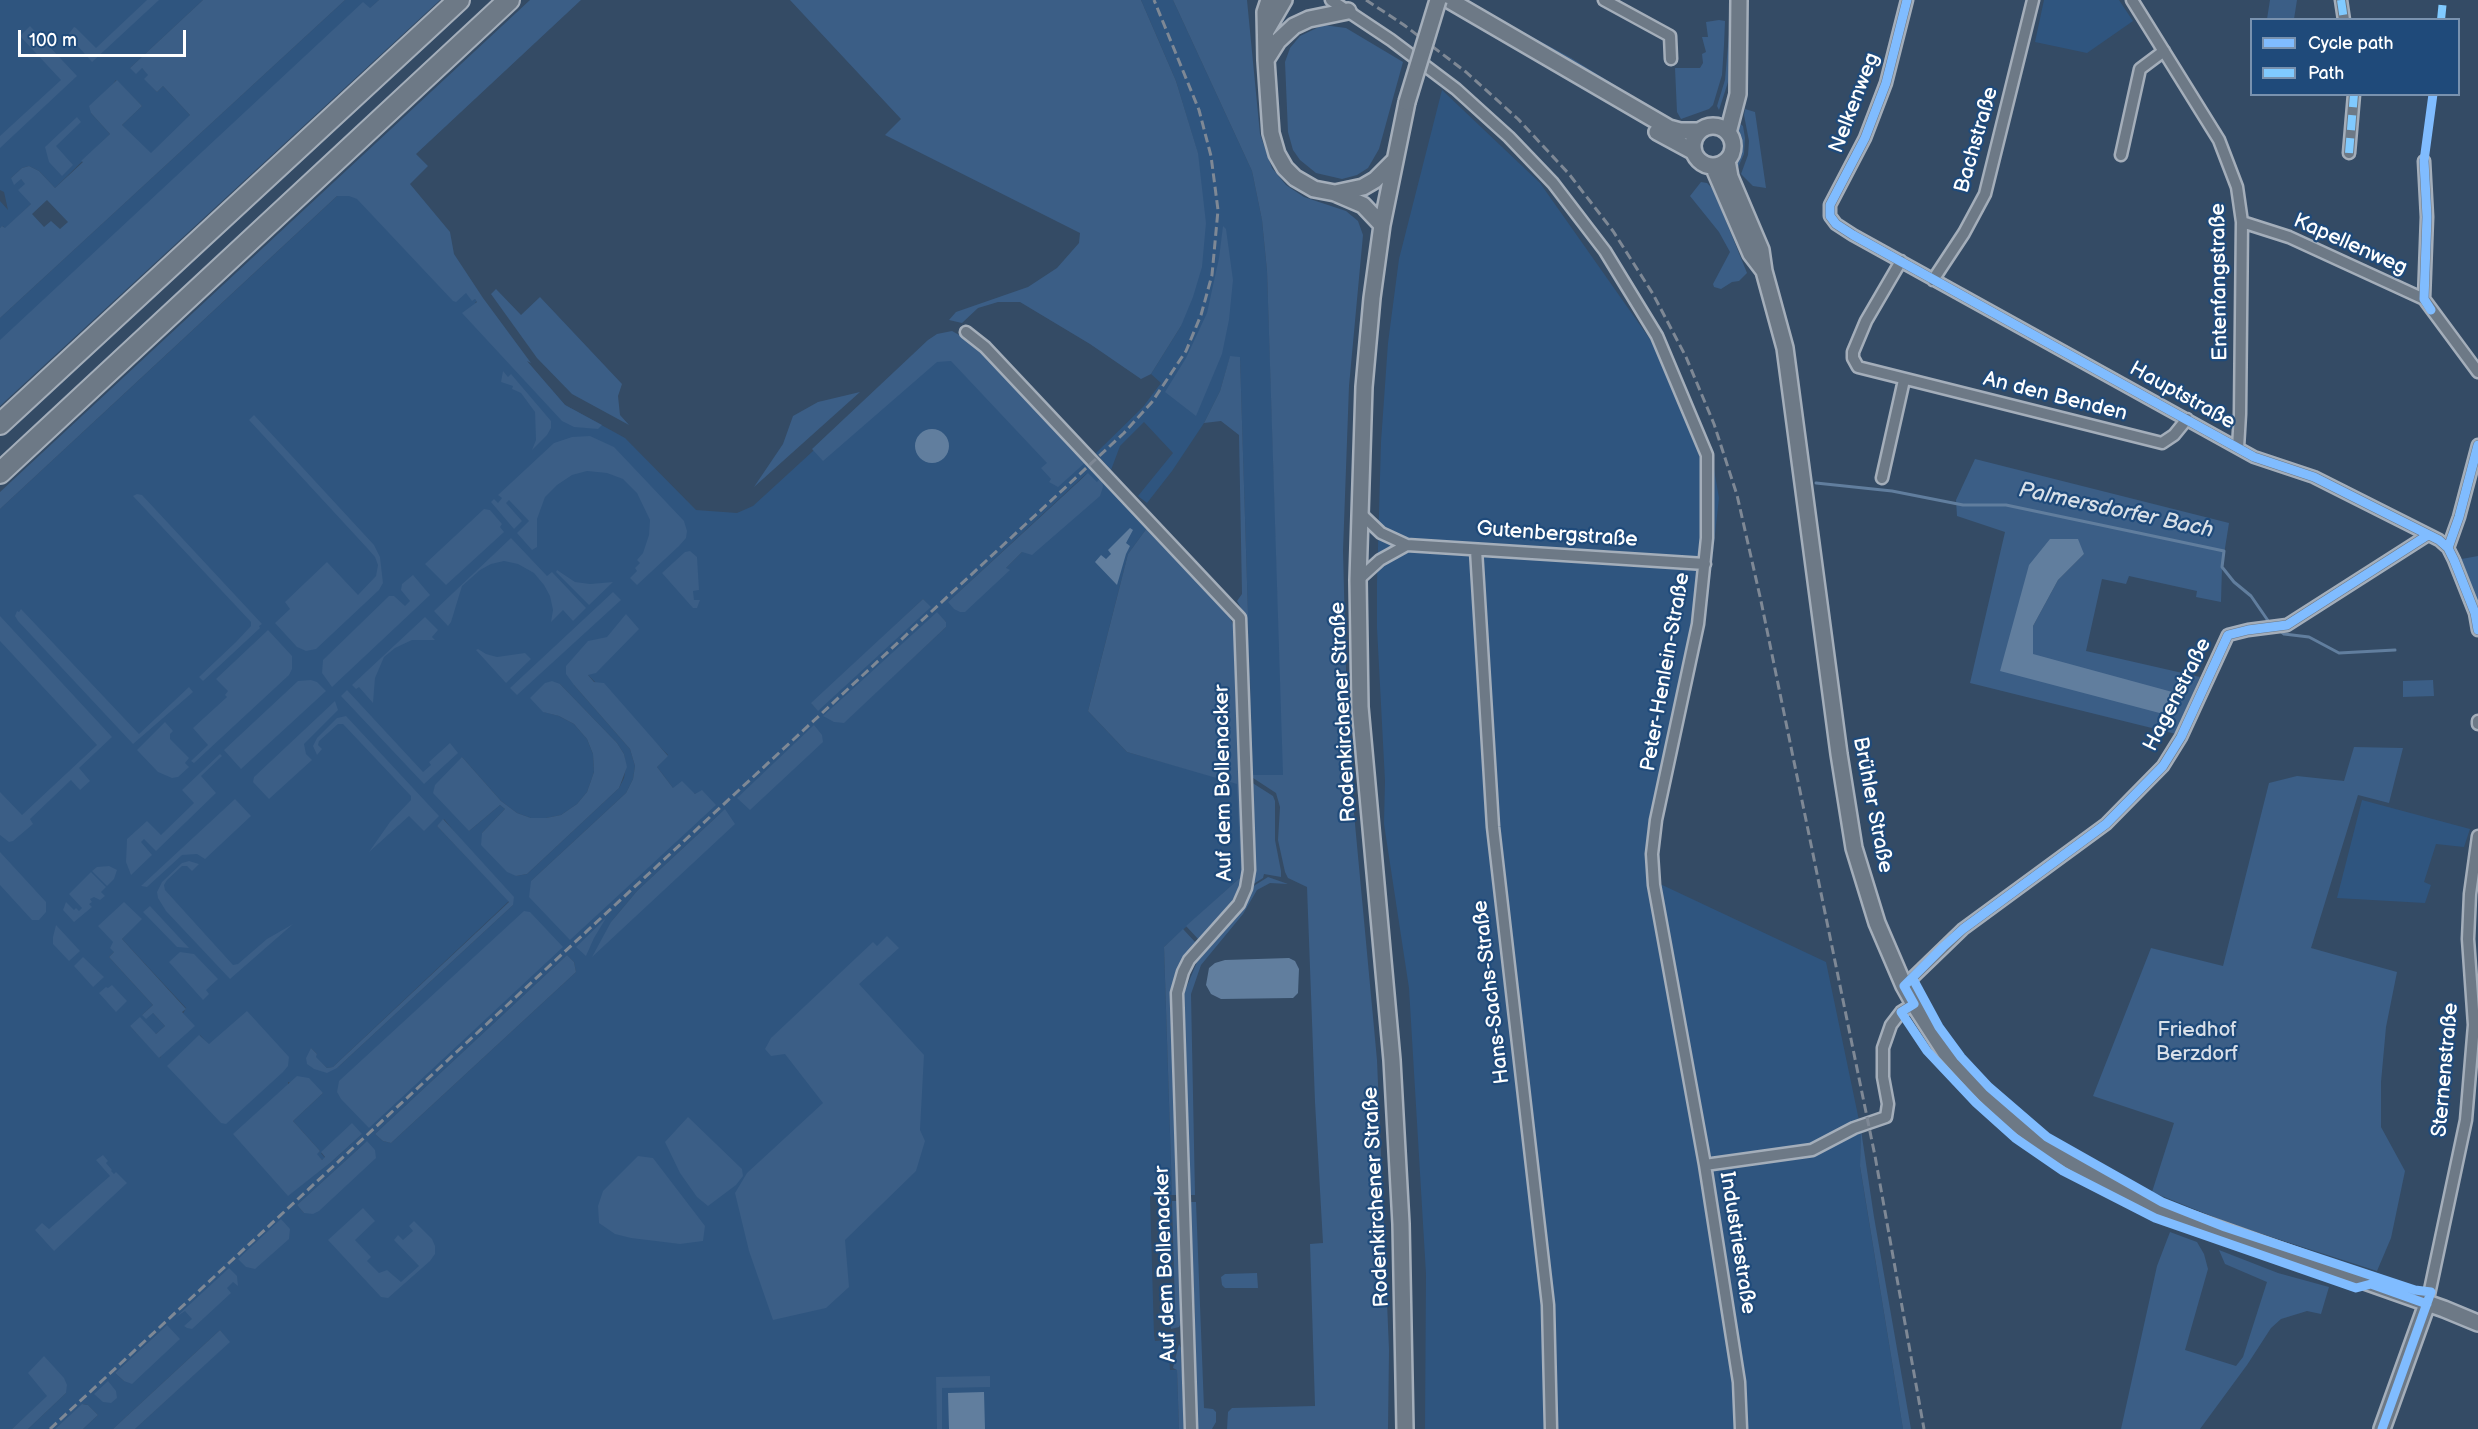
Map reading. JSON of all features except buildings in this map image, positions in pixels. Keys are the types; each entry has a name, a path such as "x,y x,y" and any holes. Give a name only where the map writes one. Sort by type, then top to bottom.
{"highway":[{"path":"0,424 459,0"},
{"path":"0,473 509,0"}],"main road":[{"path":"1269,0 1265,12 1266,60 1271,133 1277,154 1285,168 1295,178 1314,189 1363,205 1382,225"},
{"path":"1266,31 1284,0"},
{"name":"Rodenkirchener Straße","path":"1405,1429 1401,1224 1392,1060 1360,707 1359,512 1364,387 1382,225 1407,102 1438,0"},
{"path":"1449,0 1669,128 1700,131 1722,130 1732,139 1732,150 1727,160 1713,166 1702,163 1694,152 1677,141 1648,128 1601,89"},
{"path":"1722,130 1738,94 1739,0"},
{"path":"1266,60 1278,42 1294,26 1309,19 1348,11"},
{"path":"1694,152 1693,142 1700,131"},
{"name":"Brühler Straße","path":"1727,160 1730,177 1761,250 1764,271 1785,348 1839,754 1854,848 1877,923 1914,1005 1945,1052 2004,1114 2042,1144 2088,1172 2158,1208 2478,1323"},
{"path":"1335,194 1363,187 1375,180 1393,162"},
{"name":"Brühler Straße","path":"1713,166 1751,254 1764,271"},
{"path":"2382,1429 2427,1304"}],"street":[{"name":"Peter-Henlein-Straße","path":"1331,0 1391,40 1456,89 1509,137 1553,183 1605,251 1657,336 1707,456 1708,507 1705,564 1698,624 1656,820 1652,854 1654,885 1686,1063"},
{"path":"1604,0 1670,36 1671,59"},
{"name":"Nelkenweg","path":"1830,216 1830,205 1865,138 1886,83 1907,0"},
{"name":"Bachstraße","path":"1933,280 1964,233 1985,194 2033,0"},
{"name":"Entenfangstraße","path":"2132,0 2226,154 2237,188 2242,222 2241,414 2238,448"},
{"path":"2341,0 2344,18"},
{"path":"2121,155 2140,69 2164,51"},
{"path":"2349,153 2354,96"},
{"path":"2424,161 2427,217 2424,299"},
{"name":"Hauptstraße","path":"1830,216 1836,224 1853,235 2238,448 2261,460 2314,477 2428,535 2448,548"},
{"name":"Kapellenweg","path":"2242,222 2289,237 2424,299 2478,372"},
{"name":"An den Benden","path":"1901,261 1866,321 1853,352 1855,363 1863,370 2162,443 2174,435 2187,419"},
{"name":"Auf dem Bollenacker","path":"966,332 985,347 1240,618 1249,870 1246,888 1233,911 1189,960 1177,993 1191,1429"},
{"path":"1882,478 1904,380"},
{"path":"2478,446 2459,517 2448,548 2475,614 2478,630"},
{"path":"1359,512 1381,533 1407,545"},
{"name":"Hagenstraße","path":"1904,986 1963,929 2106,824 2163,766 2181,738 2228,635 2287,625 2428,535"},
{"path":"1358,580 1380,560 1407,545"},
{"name":"Gutenbergstraße","path":"1407,545 1705,564"},
{"name":"Hans-Sachs-Straße","path":"1476,550 1493,827 1548,1305 1551,1429"},
{"name":"Sternenstraße","path":"2427,1304 2466,1120 2474,1025 2468,939 2478,836"},
{"path":"1705,1165 1812,1150 1854,1128 1886,1117 1888,1104 1883,1077 1883,1048 1891,1025 1901,1012 1914,1005"},
{"name":"Industriestraße","path":"1686,1063 1705,1165 1739,1382 1741,1429"},
{"path":"2466,1120 2478,1124"}],"shaded area":[{"path":"0,0 203,0 130,68 142,68 149,75 145,79 157,92 163,86 190,115 156,163 122,125 142,106 116,80 91,113 110,134 55,188 39,171 29,166 22,168 11,178 21,179 26,184 31,204 5,229 3,226 0,228 0,201 8,210 4,192 0,190"},
{"path":"345,0 379,0 0,349 0,318"},
{"path":"1141,0 1173,0 1252,171 1262,220 1267,271 1284,775 1253,775 1240,358 1230,357 1220,391 1204,423 1147,503 1138,496 1173,453 1144,422 1120,446 1111,470 1096,453 1143,407 1161,383 1151,374 1181,326 1198,154 1176,81"},
{"path":"2044,0 2119,0 2133,21 2087,53 2035,42"},
{"path":"1442,90 1540,183 1690,396 1710,446 1719,498 1706,617 1658,838 1658,883 1826,962 1861,1130 1860,1167 1903,1429 1425,1429 1426,1274 1409,988 1384,824 1385,781 1377,628 1377,583 1381,442 1388,343 1399,259"},
{"path":"363,172 379,175 472,300 477,301 475,303 565,405 625,438 696,510 737,513 753,506 931,343 974,345 1091,469 1093,468 1147,528 1128,554 1088,711 1127,752 1238,783 1241,877 1164,947 1172,1195 1150,1196 1154,1335 1155,1341 1168,1340 1170,1370 1177,1370 1179,1429 135,1429 229,1342 220,1330 113,1429 83,1429 98,1415 88,1405 83,1404 55,1429 28,1429 66,1393 48,1396 12,1429 0,1429 0,509","holes":["1087,473 1022,552 1005,569 948,602","923,599 930,607 818,710 812,704","937,613 946,622 946,627 844,722 824,716","587,674 668,755 657,767 673,788 696,794 531,881 626,793 633,779 635,766 630,749 574,685","560,684 617,743 624,754 626,767 624,778 619,788 527,874 516,876 482,833 505,809 500,805 469,831 462,757 501,801 517,813 531,818 561,815 577,804 587,792 594,772 593,754 587,739 574,724 559,716 544,712","725,809 611,922 637,891","444,819 513,905 337,1068 314,1069 311,1048 317,1054 315,1057 327,1068 333,1067 509,901 437,826","135,925 122,939 186,1008 160,1058 130,1026 156,1034 165,1026 153,1013 142,1015 153,1005 109,957 114,952 113,942","567,955 574,962 576,972 391,1143 383,1141 375,1134","200,1035 208,1044 221,1123","288,1082 323,1093 293,1121 320,1151 316,1154 322,1160 325,1158 321,1153 362,1134 330,1163 288,1195","367,1141 304,1213 297,1205","167,1325 124,1381 115,1373"]},
{"path":"932,429 944,434 949,446 944,458 932,463 920,458 915,446 920,434"},
{"path":"1130,528 1133,530 1126,543 1130,546 1117,585 1095,562 1101,555 1106,559 1111,554 1108,550"},
{"path":"2050,539 2078,539 2084,554 2058,580 2033,626 2033,654 2176,693 2171,716 2000,671 2029,565"},
{"path":"2362,800 2470,829 2464,847 2436,844 2424,882 2431,885 2425,903 2337,898"},
{"path":"1289,958 1295,961 1299,969 1298,993 1293,998 1221,999 1211,994 1206,985 1209,968 1215,963 1225,960"},
{"path":"984,1392 985,1429 949,1429 948,1393"}],"green space":[{"path":"147,0 159,0 92,62 68,35 74,27 96,48"},
{"path":"203,0 345,0 0,318 0,228 2,226 5,228 31,204 18,190 25,184 21,179 14,185 11,178 22,168 29,166 39,171 55,188 110,134 91,113 89,106 117,80 142,106 122,125 151,153 190,115 163,86 157,92 144,79 148,75 142,68 136,74 130,68","holes":["47,200 68,222 60,229 51,221 44,227 32,214"]},
{"path":"379,0 440,0 0,406 0,340 363,2 370,8"},
{"path":"530,0 581,0 416,154 428,166 410,184 450,232 454,254 531,363 527,361 565,405 602,425 598,429 574,427 562,421 462,313 477,302 475,299 472,301 466,293 456,302 453,301 357,199 337,196 0,509 0,492"},
{"path":"790,0 1141,0 1176,81 1198,153 1206,223 1202,267 1193,297 1181,326 1151,374 1141,379 1090,344 1020,302 998,302 978,308 962,323 949,320 956,312 1028,287 1057,268 1079,243 1080,233 885,135 901,119"},
{"path":"1173,0 1247,0 1260,134 1272,168 1286,185 1304,197 1346,211 1358,221 1363,235 1349,386 1343,551 1351,781 1377,1060 1389,1350 1388,1429 1227,1429 1228,1412 1232,1408 1315,1406 1310,1244 1323,1243 1307,887 1288,878 1285,872 1278,840 1280,807 1276,793 1250,776 1245,615 1237,601 1242,594 1239,435 1221,421 1204,423 1220,391 1230,356 1240,357 1253,775 1283,775 1267,271 1262,220 1252,171"},
{"path":"1460,0 1464,0 1571,58 1681,124 1681,127"},
{"path":"2270,0 2297,0 2294,18 2267,18"},
{"path":"1725,21 1722,75 1713,105 1709,109 1681,119 1677,112 1675,68 1700,68 1703,63 1702,54 1706,52 1702,37 1708,37 1706,22"},
{"path":"1730,23 1729,79 1719,110 1717,106 1725,80"},
{"path":"1323,25 1346,28 1403,62 1379,149 1368,168 1357,175 1342,179 1316,173 1300,160 1293,150 1288,132 1285,62 1290,48 1300,36"},
{"path":"30,26 77,76 0,148 0,136 61,80 20,36"},
{"path":"1745,109 1755,112 1766,188 1753,186 1741,174 1748,155 1749,141"},
{"path":"77,117 81,122 56,146 73,165 62,176 49,162 45,147"},
{"path":"1734,119 1743,126 1745,138 1744,154 1736,172 1734,160 1738,142 1733,127"},
{"path":"1701,182 1707,183 1713,189 1747,273 1739,281 1732,282 1721,289 1714,287 1713,284 1730,252 1719,232 1690,196"},
{"path":"1223,226 1226,229 1233,280 1229,320 1222,354 1196,416 1165,392 1186,358 1207,313 1219,258"},
{"path":"496,289 521,315 540,297 622,384 618,396 620,415 629,425 572,394 537,358 491,294"},
{"path":"952,331 976,344 1087,461 1058,487 1049,482 1051,479 1041,468 1047,463 951,361 937,362 823,461 812,449 928,340 937,334"},
{"path":"503,371 508,377 511,374 551,421 551,428 547,435 532,450 536,440 535,412 521,393 512,389 513,386 501,382"},
{"path":"860,392 754,487 783,444 793,416 818,402"},
{"path":"254,415 374,545 380,557 383,583 379,590 316,649 306,651 297,647 275,623 290,609 285,602 327,562 358,595 376,576 378,565 368,549 249,420"},
{"path":"590,436 614,447 684,521 687,531 686,538 637,585 630,578 637,571 635,568 640,563 637,560 643,553 649,535 650,520 637,493 623,479 607,473 587,471 572,475 557,485 545,497 537,519 537,547 532,550 517,533 529,521 509,500 506,503 522,521 514,529 491,502 494,499 498,503 502,498 498,495 554,443 572,437"},
{"path":"1975,459 2229,523 2222,567 2221,602 2196,597 2197,591 2129,576 2126,584 2102,579 2086,651 2200,677 2176,734 1970,683 2005,532 1957,516 1956,500","holes":["2084,554 2058,580 2033,626 2033,654 2029,565"]},
{"path":"1092,468 1102,478 1103,487 1100,496 1032,555 1022,552 1006,568 1010,570 965,612 954,609 948,602 1088,473 1097,482 1100,478"},
{"path":"142,495 262,624 203,681 199,677 236,642 251,626 251,622 133,496"},
{"path":"484,509 490,510 502,524 500,527 504,532 446,585 425,564"},
{"path":"1147,528 1228,613 1234,627 1243,872 1233,900 1199,940 1186,926 1241,877 1237,784 1127,752 1088,711 1128,554"},
{"path":"511,538 547,576 552,572 586,608 573,621 563,610 551,622 553,610 550,596 544,585 534,573 518,564 504,561 480,570 462,586 448,626 434,611"},
{"path":"690,551 697,557 699,590 693,591 694,600 700,600 697,608 693,608 662,573 685,552"},
{"path":"2478,556 2478,619 2456,560"},
{"path":"557,570 575,582 590,584 613,582 589,605 556,572"},
{"path":"413,575 430,595 332,687 322,673 323,660 389,596 394,596 405,606 410,601 401,590 402,584"},
{"path":"613,592 621,600 517,695 510,688"},
{"path":"923,599 931,607 818,711 811,703"},
{"path":"21,609 139,734 189,687 193,692 133,744 18,621 15,616"},
{"path":"937,612 946,622 946,627 844,723 834,722 823,716"},
{"path":"626,614 639,629 596,673 588,675 594,682 604,683 668,756 657,767 673,788 682,781 695,794 702,790 716,805 570,940 529,897 531,881 626,793 633,779 635,766 630,749 574,685 566,674 566,666 588,641 607,637"},
{"path":"0,616 112,737 79,768 90,781 80,790 71,780 30,819 33,824 9,842 0,835 0,792 22,815 97,745 0,641"},
{"path":"425,617 438,630 432,637 435,640 412,640 395,648 384,657 375,678 373,703 359,687 356,689 352,685"},
{"path":"268,630 292,656 292,669 289,675 194,763 191,761 208,745 193,728 227,697 225,695 228,691 216,679"},
{"path":"476,650 497,657 525,653 531,659 506,683"},
{"path":"2433,680 2434,696 2403,697 2403,681"},
{"path":"298,681 317,682 326,691 241,769 224,750"},
{"path":"552,681 560,684 617,743 624,754 627,767 619,788 527,874 516,876 507,872 481,845 482,833 505,809 500,805 469,831 433,793 435,785 462,757 501,801 517,813 531,818 546,818 561,815 577,804 587,792 594,772 593,754 587,739 574,724 559,716 543,712 530,698 545,683"},
{"path":"347,690 423,772 431,765 429,762 450,743 458,753 424,784 341,696"},
{"path":"335,701 338,710 304,744 306,754 312,760 269,799 253,782 254,777"},
{"path":"346,716 439,816 424,831 409,816 369,852 390,822 411,800 411,796 343,724 338,724 319,741 318,745 322,749 317,755 313,746 317,738 337,718"},
{"path":"165,722 173,731 170,739 189,758 185,763 189,767 178,777 172,778 158,772 137,750"},
{"path":"814,725 822,735 823,742 750,810 737,798"},
{"name":"Friedhof Berzdorf","path":"2354,747 2403,748 2389,803 2358,795 2311,948 2397,972 2386,1027 2381,1082 2381,1127 2405,1171 2391,1238 2377,1271 2231,1224 2152,1192 2174,1123 2093,1096 2151,948 2223,966 2269,783 2297,776 2344,781"},
{"path":"220,754 222,756 201,776 216,793 156,851 144,839 141,842 152,855 131,875 126,862 127,839 147,821 161,835 194,803 182,790"},
{"path":"1251,782 1273,796 1275,801 1275,840 1281,871 1281,877 1264,874 1263,878 1252,885 1254,870"},
{"path":"235,799 251,816 205,859 197,854 182,855 147,887 141,886"},
{"path":"725,809 735,824 592,957 611,922 637,891"},
{"path":"443,819 514,897 513,905 337,1068 327,1073 314,1069 307,1064 306,1058 311,1048 327,1068 333,1067 509,902 437,826"},
{"path":"0,852 46,902 46,912 39,920 32,920 0,885"},
{"path":"189,861 199,864 192,871 187,866 182,866 167,880 164,885 165,890 233,965 238,964 267,939 293,924 230,979 166,911 158,898 157,892 162,882 182,863"},
{"path":"109,866 117,870 114,879 107,886 92,871 97,867"},
{"path":"91,872 106,887 101,892 105,896 100,900 94,897 90,899 92,902 89,904 92,907 74,922 63,910 66,902 74,910 76,908 79,911 82,908 69,894"},
{"path":"1268,877 1288,884 1270,883 1257,890 1243,914 1201,965 1191,994 1195,1195 1189,1195 1184,993 1197,962 1241,912 1252,887"},
{"path":"124,902 142,919 122,939 186,1009 182,1012 195,1026 159,1058 130,1026 140,1017 156,1034 165,1026 153,1013 146,1019 142,1015 153,1005 109,957 114,952 110,948 113,942 98,926"},
{"path":"150,906 189,948 177,947 143,912"},
{"path":"524,911 530,912 563,947 369,1128 341,1099 337,1092 339,1081"},
{"path":"606,918 594,938 586,956 576,947"},
{"path":"56,925 80,951 69,961 53,944"},
{"path":"1183,929 1196,943 1176,970 1171,991 1177,1195 1172,1195 1164,947"},
{"path":"887,936 899,948 859,984 924,1055 920,1130 925,1141 916,1171 845,1240 849,1287 826,1308 773,1320 749,1251 735,1193 747,1173 823,1103 785,1054 771,1056 765,1049 771,1038 873,942 877,946"},
{"path":"180,952 194,954 218,979 206,990 209,994 203,1000 169,962"},
{"path":"567,955 574,962 576,972 391,1143 383,1141 375,1134"},
{"path":"83,957 104,977 93,987 74,966"},
{"path":"112,985 127,1001 116,1012 99,993"},
{"path":"247,1011 289,1057 288,1066 226,1124 221,1123 167,1066 199,1035 209,1044"},
{"path":"297,1076 309,1078 323,1093 293,1121 320,1151 317,1154 322,1160 325,1157 321,1152 352,1123 362,1134 288,1196 233,1134"},
{"path":"688,1117 742,1169 743,1176 736,1185 708,1206 697,1197 680,1173 665,1142"},
{"path":"1861,1130 1911,1429 1903,1429 1860,1166"},
{"path":"367,1141 375,1150 376,1158 319,1211 313,1214 304,1213 297,1205"},
{"path":"103,1155 111,1171 114,1174 116,1172 127,1183 54,1251 35,1230 42,1223 49,1229 110,1176 96,1160"},
{"path":"638,1156 653,1158 705,1226 703,1241 680,1244 631,1238 615,1234 599,1223 598,1206 603,1191"},
{"path":"1172,1201 1177,1201 1181,1323 1179,1327 1171,1329 1171,1307 1175,1307"},
{"path":"1189,1202 1196,1202 1204,1408 1213,1409 1216,1412 1216,1422 1212,1429 1198,1429 1196,1425 1195,1315"},
{"path":"363,1208 375,1221 355,1240 371,1257 367,1261 379,1273 387,1270 401,1282 419,1266 394,1240 398,1235 403,1240 413,1231 409,1226 414,1221 432,1239 435,1246 435,1254 430,1261 388,1298 381,1297 328,1240"},
{"path":"281,1219 290,1229 289,1239 255,1269 246,1267 238,1259"},
{"path":"2170,1232 2197,1242 2204,1254 2208,1269 2185,1350 2236,1366 2243,1357 2267,1282 2225,1264 2219,1250 2278,1273 2329,1287 2321,1314 2307,1311 2281,1319 2271,1328 2200,1429 2121,1429 2157,1266"},
{"path":"229,1268 237,1276 238,1286 233,1282 227,1288 231,1293 192,1329 184,1326 192,1319 185,1311 176,1317"},
{"path":"1257,1273 1258,1288 1225,1288 1222,1285 1221,1277 1225,1274"},
{"path":"167,1325 180,1339 132,1384 124,1381 115,1373"},
{"path":"220,1330 230,1342 135,1429 113,1429"},
{"path":"1179,1344 1184,1429 1179,1429 1177,1370 1173,1368"},
{"path":"44,1356 64,1378 67,1385 66,1393 28,1429 12,1429 47,1396 28,1373"},
{"path":"990,1376 990,1387 942,1388 942,1429 937,1429 936,1377"},
{"path":"108,1381 116,1391 117,1398 111,1403 103,1402 94,1394"},
{"path":"82,1404 88,1405 98,1415 83,1429 55,1429"}],"waterway":[{"name":"Palmersdorfer Bach","path":"1816,483 1892,491 1963,505 2006,505 2224,551 2222,567 2234,582 2251,596 2271,625"},
{"name":"Palmersdorfer Bach","path":"2279,630 2284,634 2309,637 2339,653 2395,650"}],"railway":[{"path":"50,1429 1124,433 1152,402 1186,351 1201,315 1212,275 1218,210 1211,156 1199,110 1154,0"},
{"path":"1366,0 1404,25 1466,72 1518,119 1569,174 1613,231 1653,294 1686,357 1714,424 1737,495 1761,601 1875,1156 1924,1429"}],"marked path":[{"path":"2341,0 2344,18"},
{"path":"2441,18 2443,0"},
{"path":"2349,153 2354,96"}],"cycle path":[{"path":"1907,0 1886,83 1865,138 1830,205 1830,216 1836,224 2254,457 2314,477 2439,540 2448,548 2454,560 2475,613 2478,630"},
{"path":"2431,310 2424,299 2427,217 2424,161 2433,96"},
{"path":"2448,548 2459,517 2478,445"},
{"path":"2427,1304 2371,1284 2356,1288 2155,1218 2063,1171 2015,1138 1976,1103 1927,1051 1901,1012 1914,1004 1904,986 1943,947 1963,929 2106,824 2163,766 2181,737 2228,635 2287,625 2428,535"},
{"path":"1913,979 1939,1027 1961,1057 1989,1087 2047,1137 2162,1202 2225,1227 2415,1290 2431,1292 2382,1429"}]}
